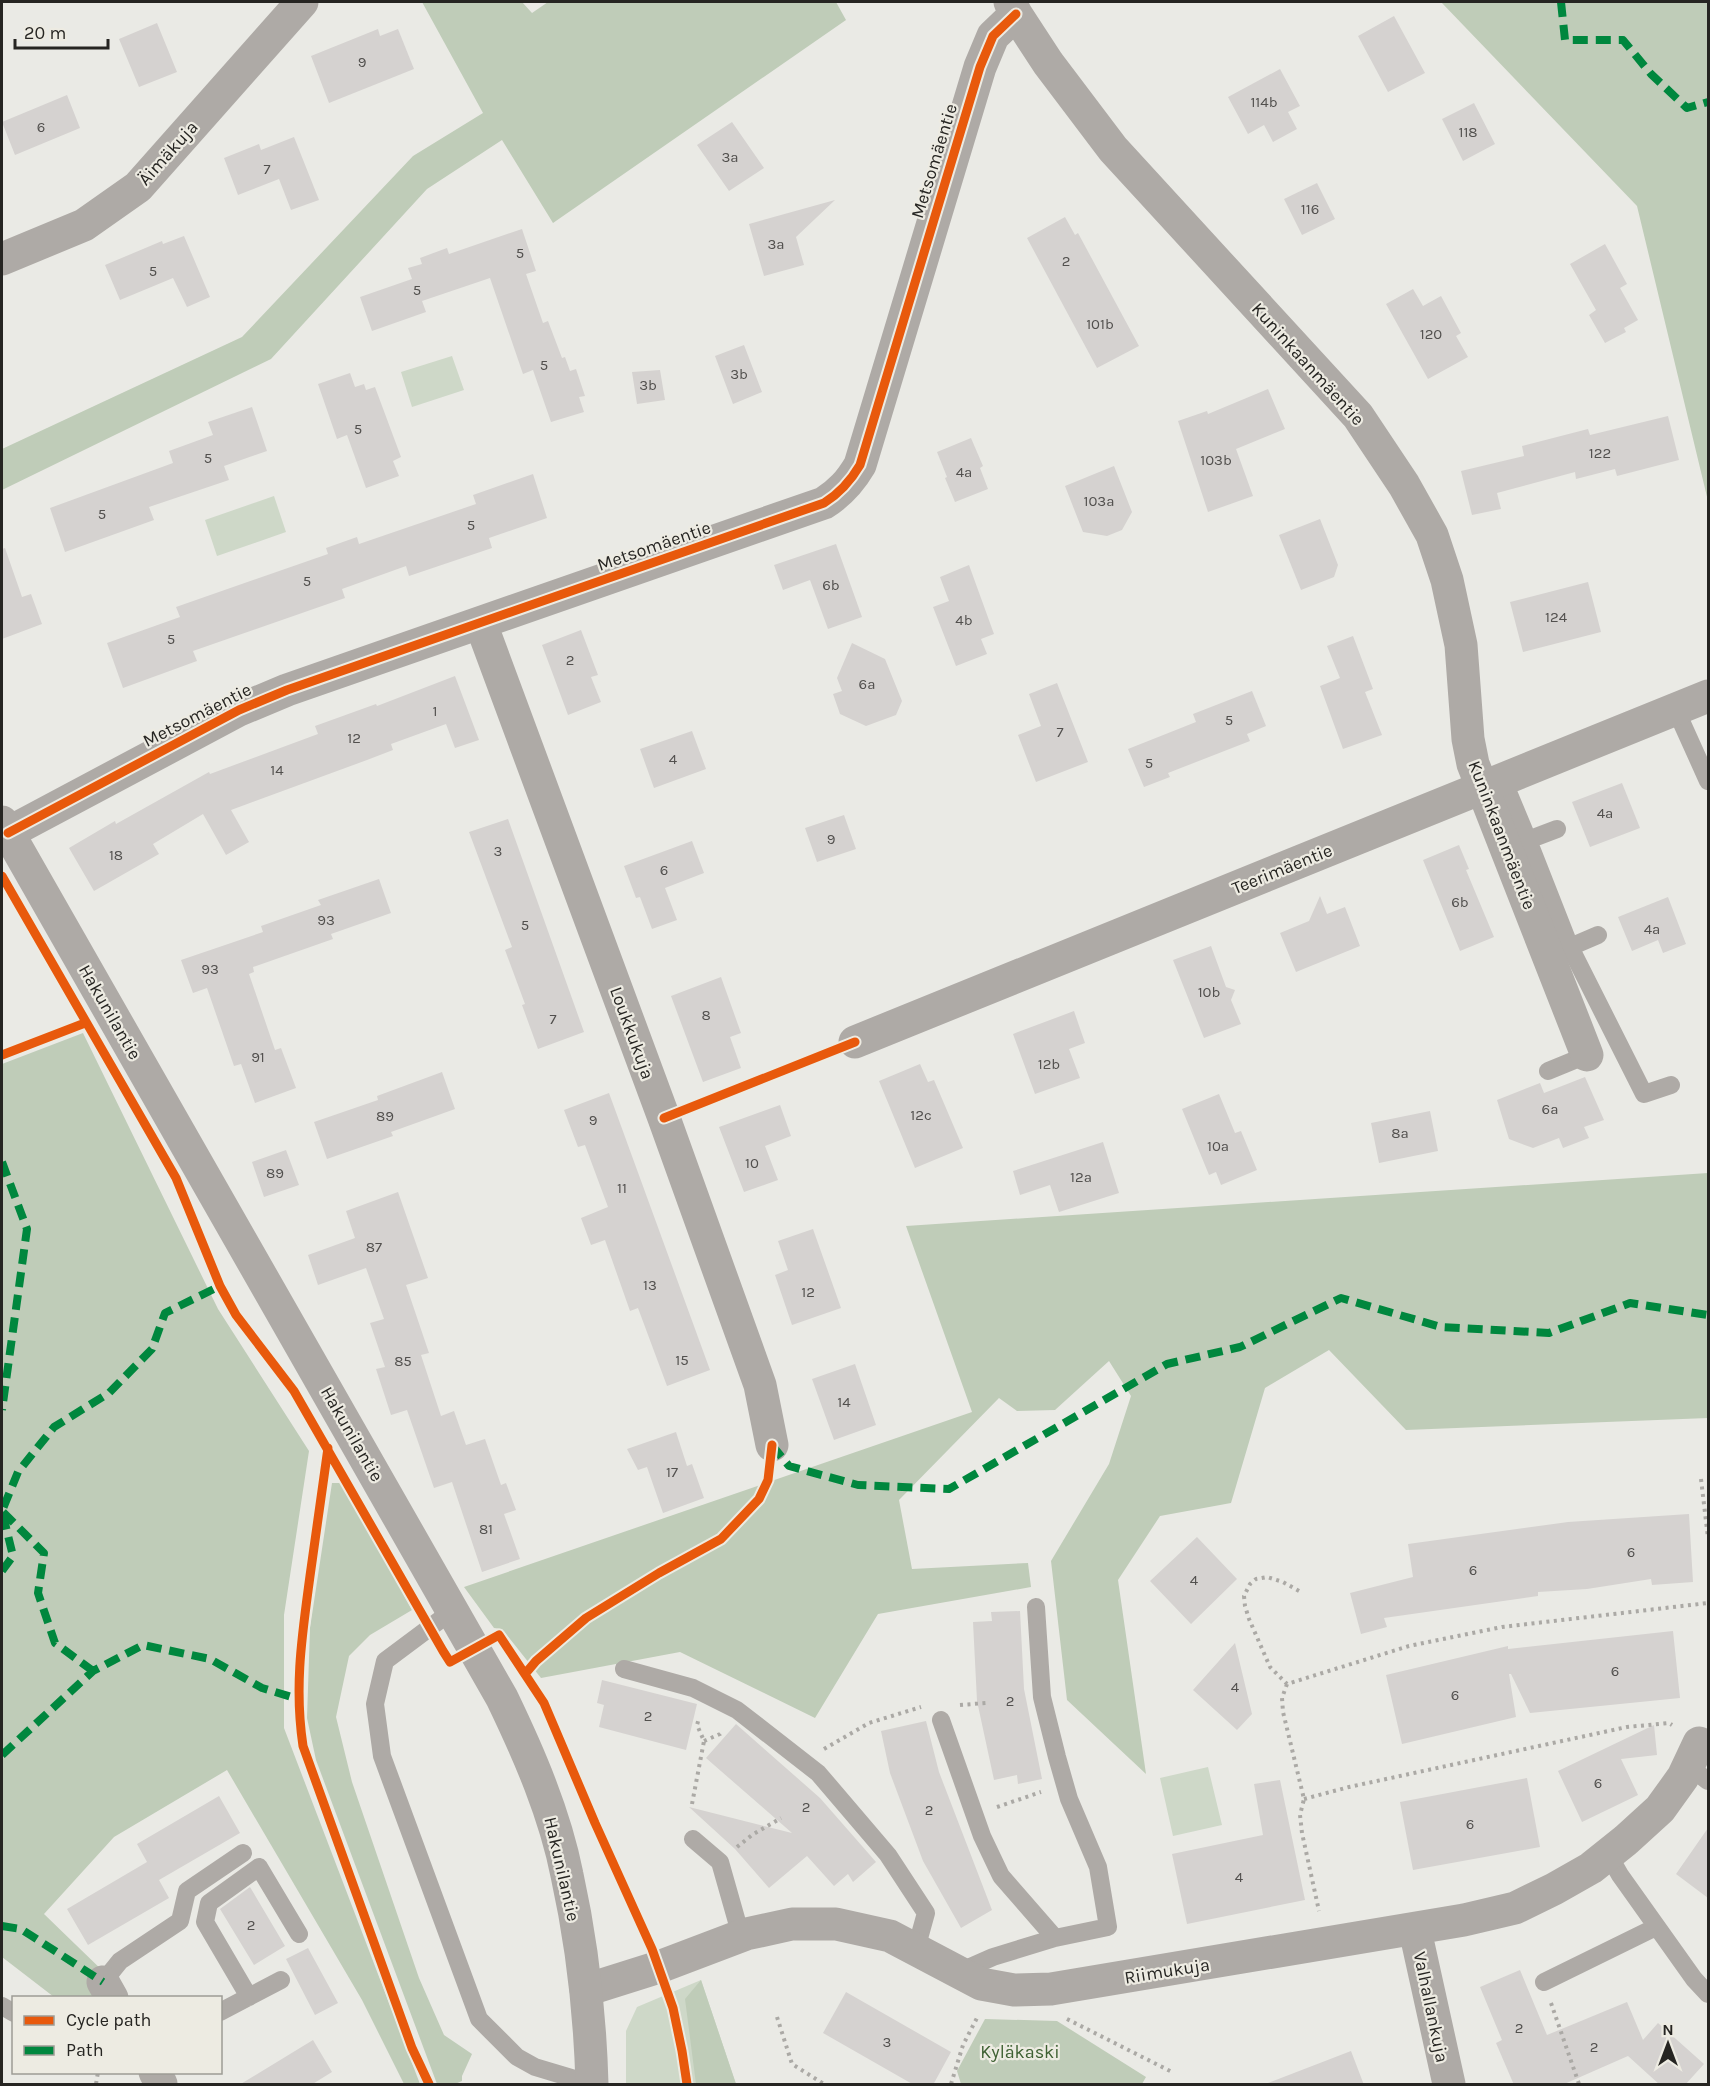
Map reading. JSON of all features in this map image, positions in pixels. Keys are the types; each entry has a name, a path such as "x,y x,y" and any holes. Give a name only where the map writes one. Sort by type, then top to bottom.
{"street":[{"name":"Äimäkuja","path":"2,259 84,225 138,187 302,2"},
{"name":"Metsomäentie","path":"5,828 239,710 287,690 824,503 836,496 850,482 860,465 980,66 993,36 1013,8"},
{"name":"Kuninkaanmäentie","path":"1013,8 1048,63 1113,148 1358,416 1404,485 1432,535 1447,580 1461,645 1468,739 1473,764 1492,784 1587,1055"},
{"name":"Loukkukuja","path":"481,624 756,1374 772,1445"},
{"name":"Teerimäentie","path":"855,1042 1708,696"},
{"name":"Hakunilantie","path":"5,828 502,1698 520,1736 551,1816 567,1874 586,1990 592,2084"},
{"name":"Riimukuja","path":"586,1990 659,1967 741,1936 792,1924 836,1924 890,1936 981,1984 1014,1990 1051,1989 1415,1930 1515,1908 1591,1868 1660,1809 1683,1777 1699,1764"},
{"name":"Valhallankuja","path":"1415,1930 1449,2085"}],"lane":[{"path":"1676,710 1708,781"},
{"path":"1492,784 1528,840 1570,947 1644,1095 1671,1085"},
{"path":"1528,840 1557,829"},
{"path":"1570,947 1598,935"},
{"path":"1548,1071 1587,1055"},
{"path":"959,1972 993,1957 1055,1938 1108,1927 1098,1867 1065,1784 1042,1697 1036,1607"},
{"path":"452,1611 385,1661 375,1704 382,1756 479,2019 517,2057 535,2067 592,2084"},
{"path":"624,1669 693,1688 737,1710 818,1773 888,1855 926,1913 916,1949"},
{"path":"942,1720 974,1815 1001,1876 1055,1938"},
{"path":"693,1839 720,1862 741,1936"},
{"path":"108,1990 120,1961 180,1921 187,1891 243,1853"},
{"path":"1608,1854 1656,1927 1694,1979 1708,1994"},
{"path":"249,1997 205,1922 209,1903 259,1867 298,1934"},
{"path":"1544,1982 1656,1927"},
{"path":"222,2011 281,1980"}],"path":[{"path":"1701,1479 1708,1538"},
{"path":"1287,1683 1270,1667 1249,1618 1244,1596 1250,1584 1256,1579 1267,1577 1283,1582 1299,1591"},
{"path":"1287,1683 1409,1646 1470,1632 1708,1604"},
{"path":"1287,1683 1282,1698 1283,1712 1304,1798 1300,1815 1302,1833 1315,1900 1319,1911 1327,1914"},
{"path":"692,1804 704,1741 698,1725 707,1695"},
{"path":"805,1763 830,1745 869,1723 919,1707 928,1707"},
{"path":"1304,1798 1628,1727 1669,1723 1699,1764"},
{"path":"974,1815 1065,1784"},
{"path":"720,1862 752,1835 781,1818"},
{"path":"1544,1982 1579,2085"},
{"path":"951,2085 963,2044 982,2007"},
{"path":"1060,2016 1174,2073"},
{"path":"777,2017 792,2064 824,2085"}],"green space":[{"path":"422,2 522,2 532,13 548,2 836,2 846,20 553,223 502,140 427,189 271,359 2,490 2,449 242,337 413,156 483,113"},
{"path":"1441,2 1708,2 1708,501 1637,206"},
{"path":"452,356 464,390 412,407 401,372"},
{"path":"274,496 286,532 217,556 205,520"},
{"path":"83,1033 218,1309 309,1451 284,1615 284,1728 420,2084 404,2084 362,2000 227,1770 114,1837 44,1914 107,1975 119,1996 53,1996 2,1957 2,1064"},
{"path":"1708,1173 1708,1418 1406,1430 1329,1350 1265,1388 1231,1503 1160,1516 1118,1580 1146,1774 1067,1700 1051,1561 1109,1464 1131,1396 1109,1361 1055,1410 1017,1411 999,1398 899,1500 912,1569 1028,1563 1031,1587 878,1614 815,1718 680,1652 541,1678 502,1629 494,1628 464,1587 972,1412 906,1226"},
{"path":"332,1483 342,1483 412,1610 370,1635 349,1656 336,1717 352,1782 419,1978 444,2035 472,2054 462,2081 455,2084 437,2084 316,1760 307,1718 310,1628"},
{"path":"1208,1767 1222,1825 1173,1836 1160,1778"},
{"path":"701,1980 736,2084 626,2084 626,2031 637,2007"},
{"path":"701,1980 736,2084 696,2084 685,1999"},
{"name":"Kyläkaski","path":"985,2019 1057,2021 1146,2077 1142,2084 961,2084 957,2071"}],"building":[{"path":"1394,16 1425,73 1388,92 1358,36"},
{"path":"157,23 177,72 139,87 119,39"},
{"path":"378,29 380,36 398,29 414,69 329,103 311,56"},
{"path":"1280,69 1300,106 1288,112 1297,129 1273,142 1264,125 1248,134 1228,97"},
{"path":"67,95 80,128 15,155 2,122"},
{"path":"1474,103 1495,144 1463,161 1442,119"},
{"path":"732,122 764,168 729,191 697,145"},
{"path":"294,137 319,200 291,210 279,179 238,195 224,158 259,144 261,150"},
{"path":"1317,183 1335,219 1302,235 1284,199"},
{"path":"835,200 796,237 804,265 764,276 749,224"},
{"path":"1065,217 1075,235 1078,233 1139,346 1097,368 1027,238"},
{"path":"522,229 536,271 526,274 543,323 548,321 562,358 565,357 570,371 576,369 585,396 579,397 584,412 551,422 533,370 523,374 490,278 422,301 426,312 372,331 360,297 412,279 408,268 422,264 420,258 447,248 449,254"},
{"path":"184,236 210,297 187,307 173,278 120,300 105,265 162,241 163,244"},
{"path":"1605,244 1627,284 1620,288 1638,320 1624,328 1626,332 1605,343 1589,315 1596,310 1570,264"},
{"path":"1413,289 1423,306 1441,296 1461,333 1456,336 1468,357 1428,379 1386,304"},
{"path":"744,345 762,392 733,404 715,356"},
{"path":"660,370 665,400 637,404 632,372"},
{"path":"350,373 355,387 364,384 366,390 375,387 401,457 393,461 399,476 366,488 347,435 337,439 318,384"},
{"path":"1268,389 1285,429 1236,449 1253,496 1208,512 1178,421 1207,411 1208,414"},
{"path":"252,407 267,451 224,466 229,480 149,507 154,520 65,552 50,508 173,463 169,451 213,435 208,422"},
{"path":"1668,416 1679,460 1617,476 1615,469 1576,479 1575,472 1497,493 1501,509 1472,515 1461,471 1524,456 1522,446 1588,429 1590,435"},
{"path":"971,438 983,466 980,468 988,489 955,502 937,452"},
{"path":"1114,466 1132,512 1122,530 1107,536 1083,532 1065,486"},
{"path":"533,474 547,518 489,538 492,548 409,576 406,566 342,589 345,598 193,651 197,661 123,688 107,643 180,617 176,607 328,554 326,548 357,537 359,544 476,504 473,495"},
{"path":"1320,519 1338,565 1334,577 1301,590 1279,535"},
{"path":"836,544 862,617 828,629 810,580 783,590 774,565"},
{"path":"5,548 22,597 31,594 42,624 2,639 2,549"},
{"path":"969,565 994,634 981,639 987,654 956,666 933,607 949,601 940,577"},
{"path":"1588,582 1601,632 1523,652 1510,602"},
{"path":"581,630 598,675 591,677 601,702 568,715 542,645"},
{"path":"1353,636 1373,689 1365,692 1382,735 1343,749 1320,686 1340,678 1327,646"},
{"path":"852,643 885,659 902,701 896,715 866,726 840,714 833,694 842,691 837,678"},
{"path":"455,676 479,740 455,748 446,724 391,744 393,750 231,810 249,842 226,855 203,814 153,844 159,854 94,891 69,848 209,772 210,774 318,734 315,726 376,704 377,706"},
{"path":"1057,683 1088,762 1036,782 1018,735 1041,726 1029,694"},
{"path":"1252,691 1266,726 1247,734 1250,741 1168,773 1170,777 1144,787 1128,749 1196,722 1193,714"},
{"path":"692,731 706,769 654,788 640,749"},
{"path":"1622,783 1640,828 1590,847 1572,802"},
{"path":"844,815 856,849 817,862 805,828"},
{"path":"508,819 584,1032 538,1049 522,1005 525,1004 505,950 512,947 469,832"},
{"path":"692,841 704,873 665,888 677,920 652,929 640,897 636,898 624,866"},
{"path":"1459,845 1469,869 1466,870 1494,937 1460,951 1423,860"},
{"path":"379,879 391,913 331,934 333,939 253,967 254,972 249,974 275,1050 281,1048 296,1088 255,1103 241,1064 234,1066 207,988 193,993 181,960 263,932 261,926 321,905 318,900"},
{"path":"1320,896 1327,914 1345,907 1360,946 1296,972 1280,933 1309,921"},
{"path":"1668,897 1686,944 1663,953 1658,940 1632,951 1618,917"},
{"path":"1211,946 1226,987 1235,990 1231,1000 1241,1024 1204,1038 1173,960"},
{"path":"721,977 741,1033 730,1037 741,1068 703,1082 671,996"},
{"path":"1074,1011 1085,1043 1069,1049 1080,1078 1035,1094 1013,1034"},
{"path":"920,1064 928,1082 934,1080 963,1148 915,1168 879,1081"},
{"path":"442,1072 455,1109 391,1132 393,1136 327,1159 314,1122 378,1100 377,1096"},
{"path":"1585,1077 1604,1120 1584,1127 1589,1138 1563,1148 1559,1138 1533,1148 1509,1139 1497,1100 1540,1083 1544,1093"},
{"path":"609,1093 710,1370 667,1386 638,1308 630,1311 605,1240 591,1245 581,1218 608,1207 585,1145 578,1147 564,1110"},
{"path":"1219,1094 1235,1133 1241,1131 1257,1170 1221,1185 1216,1172 1209,1175 1182,1109"},
{"path":"780,1105 791,1136 765,1146 778,1180 744,1192 719,1127"},
{"path":"1430,1111 1438,1151 1379,1163 1371,1123"},
{"path":"1103,1142 1119,1193 1059,1212 1050,1185 1020,1195 1013,1171"},
{"path":"286,1150 299,1185 264,1197 252,1162"},
{"path":"398,1192 428,1278 406,1285 429,1353 421,1355 441,1416 454,1411 466,1445 485,1439 501,1485 506,1483 516,1510 504,1514 520,1559 482,1572 452,1482 434,1488 407,1410 391,1415 376,1369 385,1367 370,1323 384,1319 366,1268 318,1285 308,1255 355,1238 346,1211"},
{"path":"813,1229 841,1308 792,1325 775,1275 788,1270 778,1241"},
{"path":"855,1364 876,1425 834,1440 812,1379"},
{"path":"676,1432 687,1466 692,1464 704,1498 663,1513 647,1467 638,1470 627,1449"},
{"path":"1689,1514 1693,1582 1652,1585 1651,1579 1587,1589 1538,1592 1538,1596 1384,1618 1387,1627 1361,1634 1350,1593 1413,1577 1408,1544 1568,1522"},
{"path":"1197,1537 1237,1579 1191,1624 1150,1581"},
{"path":"1020,1611 1024,1689 1042,1779 1018,1784 1017,1775 994,1780 977,1701 973,1622 992,1621 991,1612"},
{"path":"1673,1631 1680,1698 1530,1713 1509,1674 1516,1717 1402,1744 1386,1675 1508,1646 1508,1649"},
{"path":"1235,1643 1252,1714 1237,1730 1193,1690"},
{"path":"602,1680 697,1704 686,1750 599,1727 604,1705 597,1703"},
{"path":"926,1721 939,1772 992,1910 961,1928 923,1861 890,1773 881,1731"},
{"path":"736,1724 820,1798 876,1862 853,1882 848,1874 834,1886 807,1856 769,1888 735,1849 689,1807 792,1833 706,1758"},
{"path":"1654,1725 1657,1755 1621,1759 1638,1795 1582,1822 1558,1771"},
{"path":"1527,1778 1540,1847 1413,1870 1400,1802"},
{"path":"1280,1780 1305,1900 1187,1924 1172,1854 1263,1835 1254,1784"},
{"path":"219,1796 240,1833 159,1880 169,1898 88,1945 67,1909 147,1862 137,1844"},
{"path":"1708,1828 1708,1898 1676,1874"},
{"path":"250,1887 285,1946 254,1965 220,1909"},
{"path":"308,1948 338,2003 315,2015 286,1959"},
{"path":"1520,1970 1547,2035 1627,2002 1643,2040 1658,2023 1704,2064 1685,2085 1660,2085 1628,2056 1562,2085 1514,2085 1496,2043 1502,2040 1480,1987"},
{"path":"846,1992 951,2052 933,2085 914,2085 823,2033"},
{"path":"313,2040 332,2072 311,2085 239,2085"},
{"path":"1351,2051 1364,2085 1269,2085 1268,2083"}],"marked path":[{"path":"1561,2 1565,40 1623,40 1651,74 1687,108 1708,102"},
{"path":"2,1162 27,1229 2,1410"},
{"path":"2,1571 13,1556 2,1511 18,1472 54,1427 109,1393 152,1349 165,1313 220,1286"},
{"path":"772,1445 789,1466 858,1485 949,1489 1167,1364 1240,1347 1341,1298 1441,1327 1549,1333 1630,1303 1708,1315"},
{"path":"3,1512 44,1553 38,1593 55,1643 93,1671"},
{"path":"2,1755 93,1671 143,1645 210,1659 262,1688 298,1699"},
{"path":"2,1926 21,1929 103,1982"}],"cycle path":[{"path":"8,833 239,710 287,690 824,503 835,495 860,465 980,67 993,36 1016,14"},
{"path":"2,876 176,1178 220,1286 236,1315 294,1391 450,1662 499,1635 544,1703 652,1949 673,2008 687,2084"},
{"path":"2,1055 85,1023"},
{"path":"664,1118 855,1042"},
{"path":"525,1674 536,1661 586,1618 659,1573 721,1539 759,1499 768,1480 772,1445"},
{"path":"328,1448 300,1661 299,1703 303,1746 412,2048 429,2084"}]}
